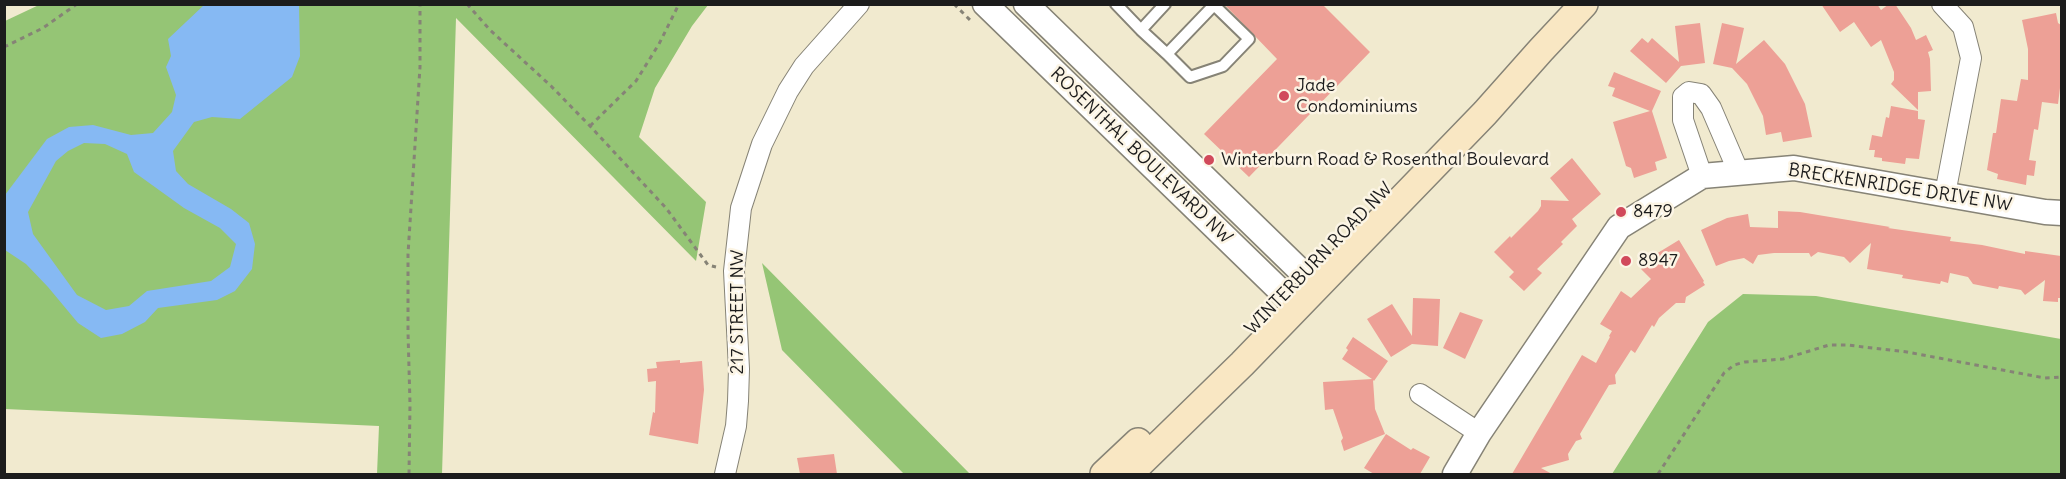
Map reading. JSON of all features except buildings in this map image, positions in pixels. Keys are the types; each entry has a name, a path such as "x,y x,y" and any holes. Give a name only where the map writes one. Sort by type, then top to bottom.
{"main road":[{"name":"WINTERBURN ROAD NW","path":"1104,474 1231,351 1290,301 1485,113 1584,4"},
{"name":"WINTERBURN ROAD NW","path":"1130,474 1242,364 1290,301"}],"street":[{"name":"217 STREET NW","path":"725,474 736,426 738,401 739,369 734,271 741,208 762,144 788,91 804,66 859,4"},
{"name":"ROSENTHAL BOULEVARD NW","path":"985,4 1290,301"},
{"name":"ROSENTHAL BOULEVARD NW","path":"1026,4 1310,280"},
{"path":"1942,4 1963,27 1971,58 1945,194"},
{"path":"1702,176 1683,120 1683,97 1689,92 1701,94 1711,108 1739,172"},
{"name":"BRECKENRIDGE DRIVE NW","path":"1455,474 1479,433 1619,227 1702,176 1794,168 2061,213"},
{"path":"1420,394 1479,433"}],"lane":[{"path":"1142,30 1166,4"},
{"path":"1117,5 1190,77 1223,66 1249,39 1214,5 1167,54"}],"path":[{"path":"4,47 43,28 77,4"},
{"path":"409,474 408,254 420,68 420,4"},
{"path":"467,4 490,30 551,86 666,208 708,265 718,268"},
{"path":"590,126 636,81 659,45 679,4"},
{"path":"1658,474 1724,373 1734,365 1745,362 1783,359 1829,345 1847,345 1898,350 2045,378 2061,377"}],"green space":[{"path":"41,4 708,5 692,26 655,88 639,137 706,202 696,261 456,18 442,474 377,474 379,426 5,409 5,21"},
{"path":"762,263 970,474 904,474 782,350"},
{"path":"1743,294 1816,296 2061,339 2061,474 1612,474 1708,322"}],"water":[{"path":"204,5 299,5 300,56 292,77 240,119 212,117 194,122 173,151 176,171 188,184 231,209 249,223 255,244 252,269 235,291 217,300 158,308 145,322 122,334 101,338 78,323 26,264 5,250 5,195 47,139 69,127 93,125 131,135 153,133 172,112 176,95 166,67 171,56 168,39","holes":["84,143 105,144 127,154 134,172 184,208 220,228 236,244 230,267 211,281 147,291 129,306 106,310 77,295 33,234 28,212 56,161 68,151"]}],"place":[{"name":"Jade Condominiums","path":"1284,96"},
{"name":"Winterburn Road & Rosenthal Boulevard","path":"1209,160"},
{"name":"8479","path":"1621,212"},
{"name":"8947","path":"1626,261"}]}
